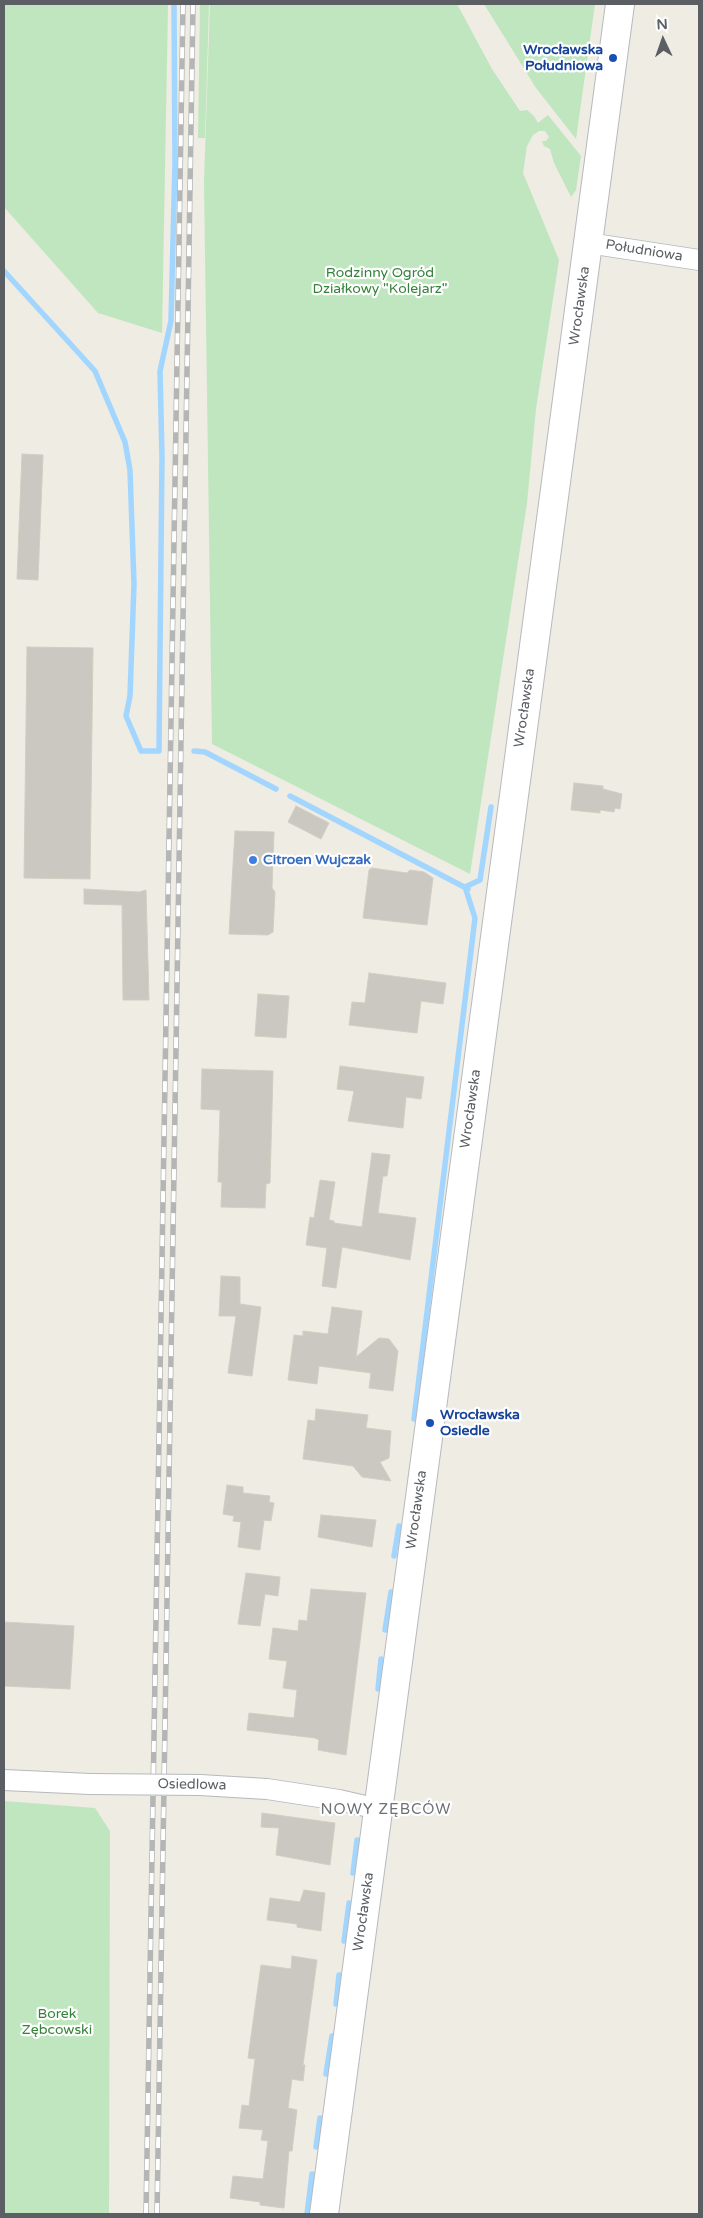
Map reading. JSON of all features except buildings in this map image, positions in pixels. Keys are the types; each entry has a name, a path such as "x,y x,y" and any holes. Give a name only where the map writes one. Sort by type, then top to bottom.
{"main road":[{"name":"Wrocławska","path":"324,2214 583,282 594,243 595,193 620,4"}],"street":[{"name":"Południowa","path":"594,243 690,258"},
{"name":"Osiedlowa","path":"4,1780 90,1784 200,1785 267,1789 340,1800 378,1809"}],"green space":[{"path":"4,4 168,4 162,333 98,313 4,207"},
{"path":"200,4 209,4 205,138 198,138"},
{"name":"Rodzinny Ogród Działkowy \"Kolejarz\"","path":"210,4 457,4 492,69 520,111 527,110 538,123 548,115 581,156 576,190 571,197 554,163 550,149 544,146 542,141 546,141 549,137 545,131 539,131 533,135 527,146 523,173 559,260 536,409 527,503 470,874 212,744 204,182"},
{"path":"484,4 595,4 576,139 536,88"},
{"name":"Borek Zębcowski","path":"4,1801 95,1808 110,1831 109,2214 4,2214"}],"waterway":[{"path":"4,271 95,371 125,442 130,470 134,584 130,696 126,716 141,751 159,751 162,457 160,371 171,321 175,162 174,4"},
{"path":"194,751 205,752 276,789"},
{"path":"290,796 468,889"},
{"path":"414,1419 475,918 465,887 480,880 491,807"},
{"path":"394,1556 399,1526"},
{"path":"385,1630 391,1592"},
{"path":"378,1689 381,1659"},
{"path":"353,1873 357,1840"},
{"path":"344,1941 349,1903"},
{"path":"336,2004 339,1975"},
{"path":"326,2074 332,2036"},
{"path":"316,2147 320,2118"},
{"path":"307,2214 312,2174"}],"railway":[{"path":"146,2214 183,4"},
{"path":"157,2214 193,4"}],"place":[{"name":"Wrocławska Południowa","path":"613,58"},
{"name":"Citroen Wujczak","path":"253,860"},
{"name":"Wrocławska Osiedle","path":"430,1423"}],"district":[{"name":"NOWY ZĘBCÓW","path":"386,1810"}]}
